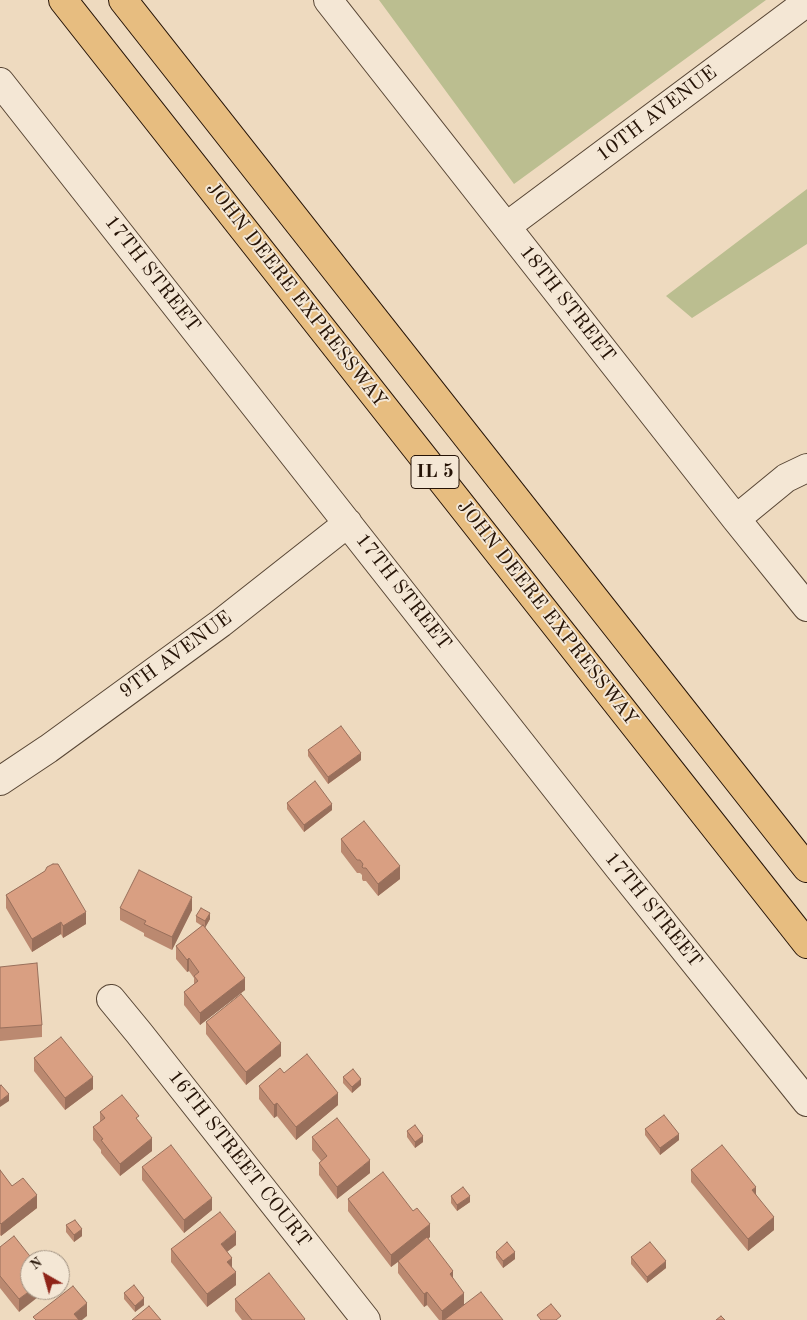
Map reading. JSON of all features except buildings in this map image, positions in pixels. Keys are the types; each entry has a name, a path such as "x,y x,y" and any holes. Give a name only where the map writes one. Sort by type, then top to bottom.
{"highway":[{"name":"JOHN DEERE EXPRESSWAY","path":"63,0 807,944"},
{"name":"IL 5","path":"123,0 807,868"}],"street":[{"name":"18TH STREET","path":"328,0 807,607"},
{"name":"10TH AVENUE","path":"507,226 807,2"},
{"name":"17TH STREET","path":"0,82 619,868 807,1102"},
{"path":"736,519 786,478 807,468"},
{"name":"9TH AVENUE","path":"0,781 48,749 221,623 348,523"},
{"name":"16TH STREET COURT","path":"111,999 366,1320"}],"green space":[{"path":"379,0 766,0 514,184"},
{"path":"807,189 807,244 692,318 666,296"}]}
